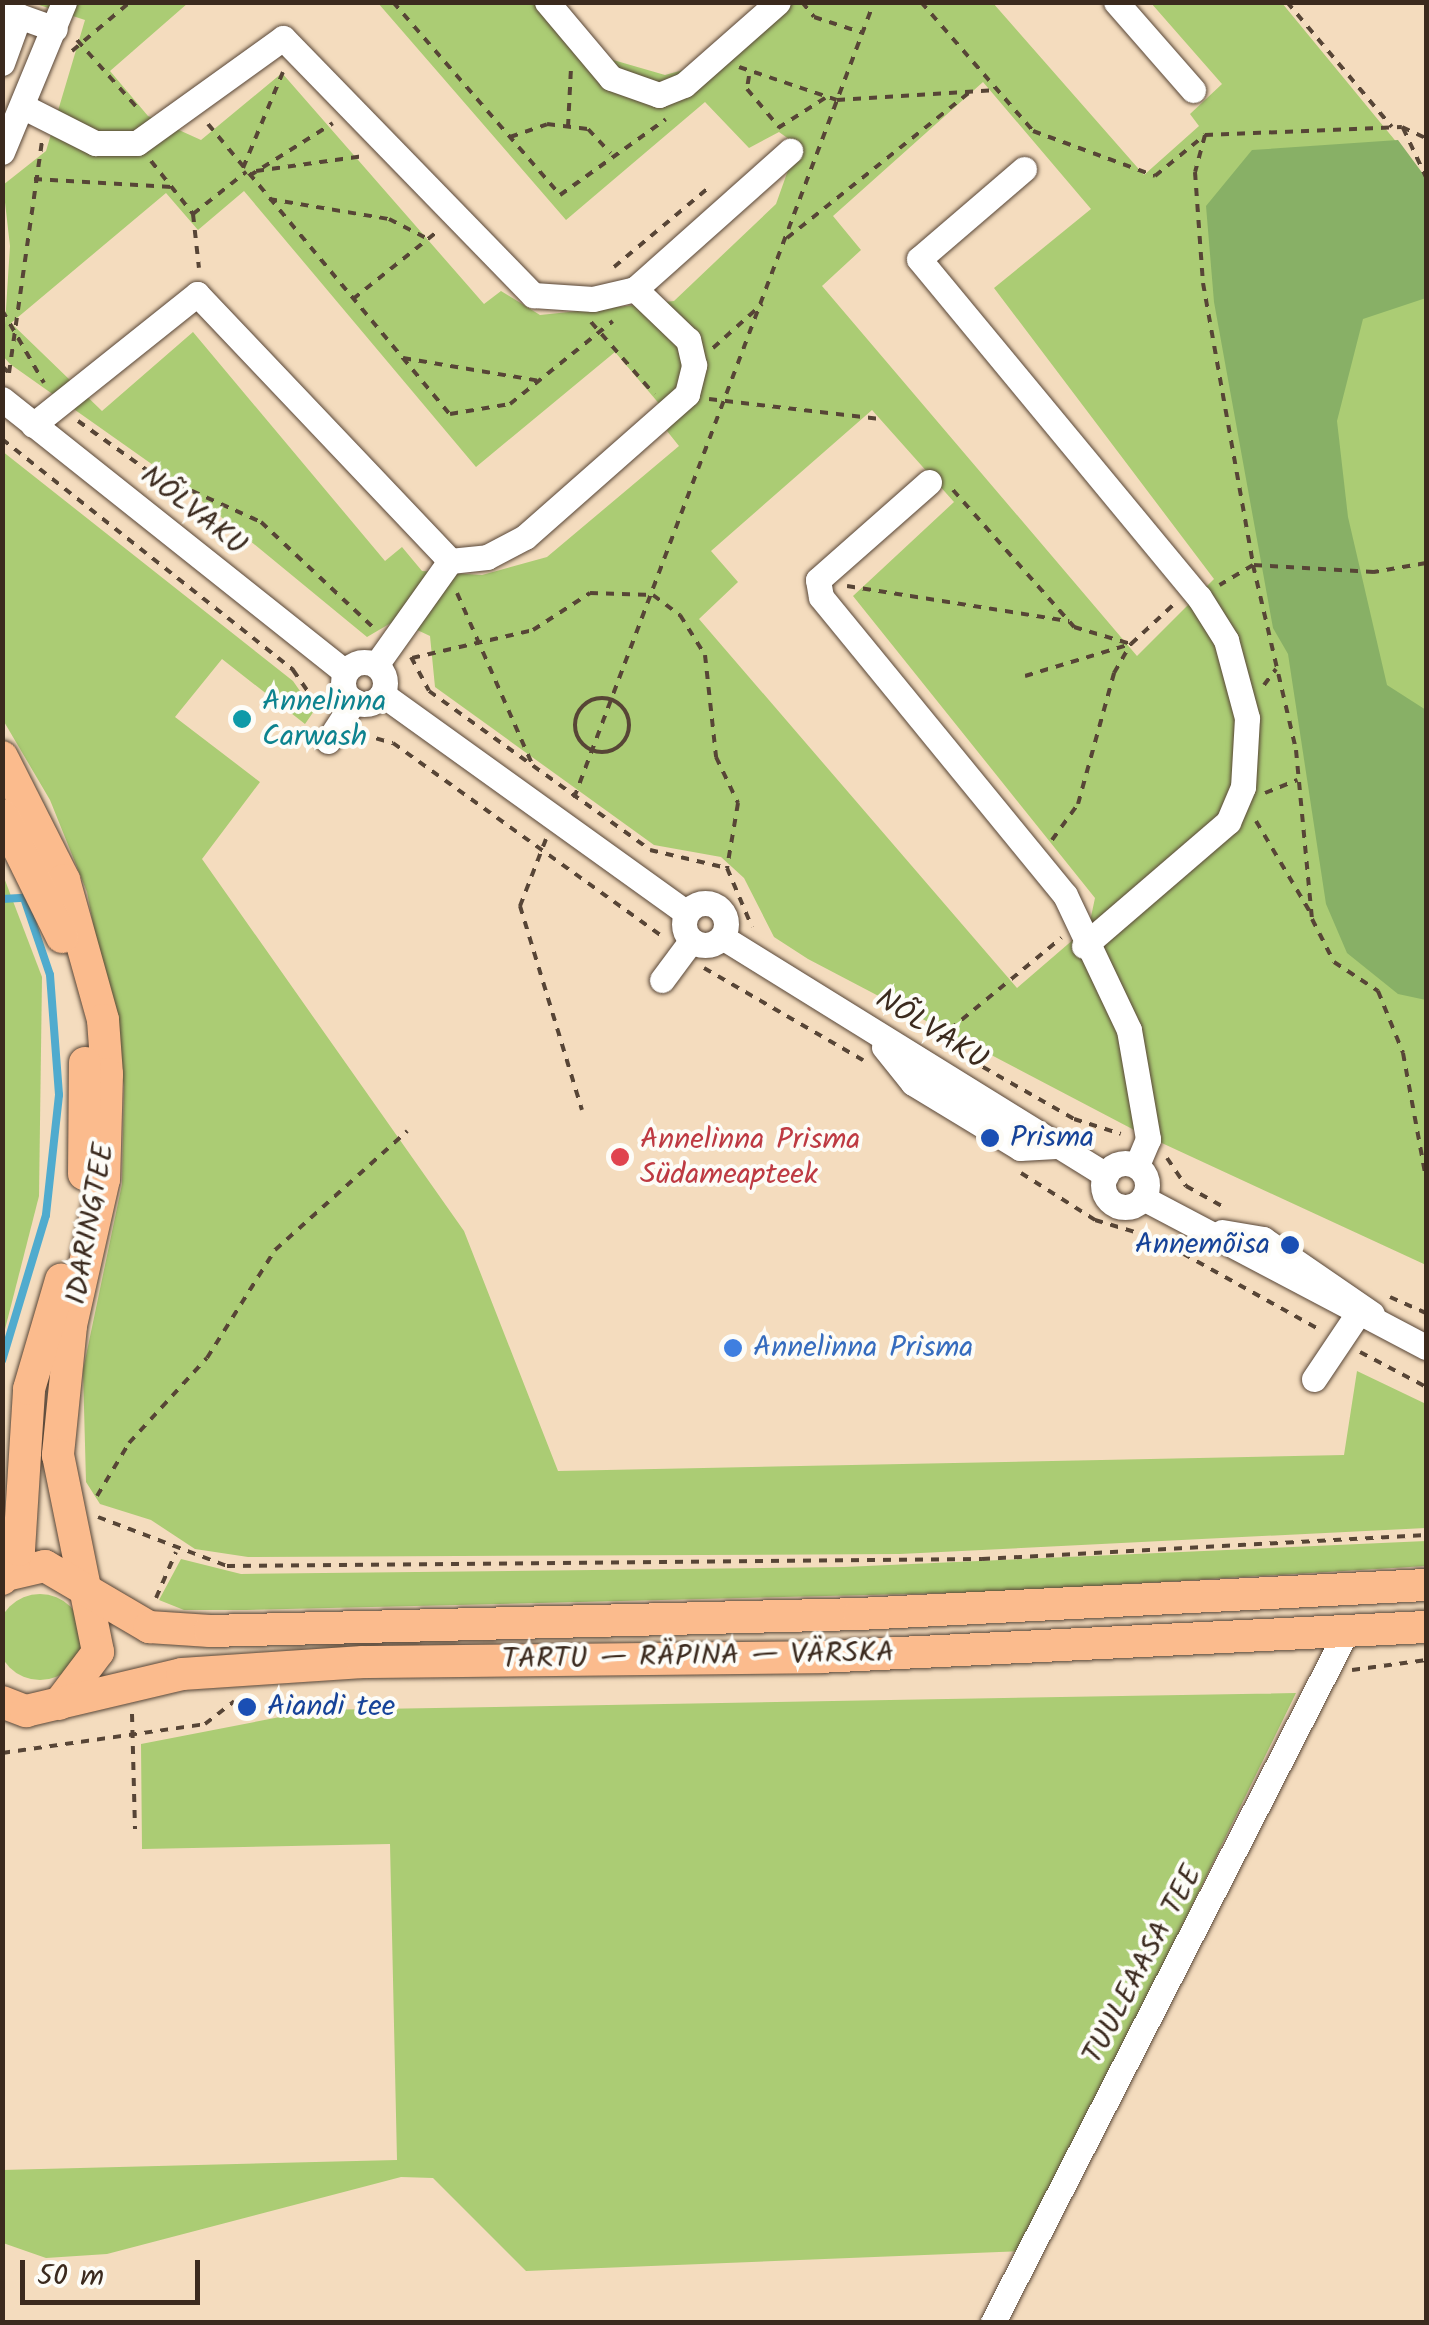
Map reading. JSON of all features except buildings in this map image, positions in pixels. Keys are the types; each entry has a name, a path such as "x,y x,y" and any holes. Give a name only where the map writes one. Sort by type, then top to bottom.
{"main road":[{"name":"IDARINGTEE","path":"2,757 64,880 103,1020 104,1179 72,1326 58,1455 98,1652 80,1688 55,1707"},
{"name":"IDARINGTEE","path":"2,815 60,930 86,1068 85,1168 30,1389 25,1518 4,1576"},
{"name":"TARTU — RÄPINA — VÄRSKA","path":"4,1576 45,1566 149,1627 194,1631 1426,1585"},
{"name":"TARTU — RÄPINA — VÄRSKA","path":"2,1702 26,1712 182,1674 285,1666 819,1658 1426,1627"}],"street":[{"path":"2,152 64,2"},
{"path":"547,2 611,78 659,96 778,2"},
{"path":"1116,2 1192,90"},
{"path":"2,63 10,13 55,29"},
{"path":"24,106 95,144 148,138 196,108 284,38 305,54 534,295 572,297 639,292 790,152"},
{"path":"1024,169 919,259 1195,592 1239,680 1247,718 1242,787 1228,822 1080,936"},
{"path":"354,701 346,672 376,664 405,649 446,567 487,557 525,537 678,402 694,364 688,340 639,292"},
{"path":"32,425 47,394 197,294 446,567"},
{"name":"NÕLVAKU","path":"2,398 346,672"},
{"path":"929,482 818,580 822,597 1033,854 1080,936 1129,1030 1148,1140 1137,1166 1143,1198"},
{"path":"328,742 354,701 382,694 376,664"},
{"name":"NÕLVAKU","path":"382,694 687,913 717,906 722,937 1106,1175 1114,1205 1143,1198 1357,1315 1426,1348"},
{"path":"687,913 692,941"},
{"path":"662,980 692,941 722,937"},
{"path":"1106,1175 1137,1166"},
{"path":"1198,1228 1264,1239 1350,1291 1386,1328"},
{"path":"1314,1379 1357,1315"},
{"name":"TUULEAASA TEE","path":"993,2322 1345,1634"}],"path":[{"path":"36,77 130,2"},
{"path":"393,2 560,194 610,153 676,113"},
{"path":"802,2 814,16 863,33"},
{"path":"574,797 614,700 874,2"},
{"path":"921,2 1032,131 1155,176 1205,135 1402,127 1426,138"},
{"path":"1287,2 1392,127"},
{"path":"55,29 82,43 148,138 172,187 193,214 197,294"},
{"path":"568,127 572,33"},
{"path":"193,214 246,172 282,73 305,54"},
{"path":"721,77 736,64 749,76 837,100 997,90"},
{"path":"749,76 746,89 779,127"},
{"path":"786,238 971,92"},
{"path":"768,137 825,98"},
{"path":"256,171 354,106"},
{"path":"196,108 450,414 510,404 600,332 639,292"},
{"path":"9,373 10,323 47,121"},
{"path":"510,136 568,127 588,129 610,153"},
{"path":"1402,127 1426,178"},
{"path":"1205,135 1195,172 1203,283 1253,565 1296,750 1312,916"},
{"path":"246,172 347,164 386,139"},
{"path":"34,179 172,187"},
{"path":"717,181 572,297 600,332 678,402 724,402 878,419"},
{"path":"269,199 389,219 428,238"},
{"path":"353,298 458,215"},
{"path":"694,364 762,304"},
{"path":"2,310 46,382 47,394 148,471 261,522 350,613 405,649 429,692 650,850 726,868"},
{"path":"402,358 541,380"},
{"path":"929,482 959,492 1069,621"},
{"path":"1033,854 1062,832 1078,804 1114,673 1131,644 1195,592 1253,565 1374,572 1426,564"},
{"path":"446,567 533,766"},
{"path":"818,580 1069,621 1131,644"},
{"path":"405,649 533,630 590,593 653,595 687,624 710,673 716,756 738,803 726,868 760,938"},
{"path":"1025,676 1131,644"},
{"path":"614,700 629,731 612,750 594,751 580,740 577,715 588,702 614,700"},
{"path":"1250,814 1312,916 1334,962 1378,991 1403,1054 1426,1178"},
{"path":"541,846 520,906 582,1110"},
{"path":"938,1040 1080,936"},
{"path":"924,1034 1074,1120 1148,1140 1186,1186"},
{"path":"407,1131 276,1250 188,1383 129,1443 84,1518 139,1526 176,1552 227,1566 593,1566 982,1559 1426,1535"},
{"path":"153,1603 176,1552"},
{"path":"1326,1674 1426,1660"},
{"path":"2,1753 205,1724 220,1703 249,1699"},
{"path":"132,1706 135,1829"}],"green space":[{"path":"33,3 188,3 110,71 148,116 201,140 282,73 484,304 501,291 540,315 674,301 776,204 797,145 779,132 749,148 705,102 566,220 378,3 544,3 589,53 665,75 720,60 790,3 993,3 1144,175 1199,126 1190,114 1222,84 1151,3 1282,3 1426,178 1426,1265 1138,1132 808,959 774,937 744,878 721,857 654,845 435,687 430,636 396,620 367,637 187,489 10,364 3,356 10,246 3,185 46,151 85,20","holes":["983,82 1091,209 994,288 1214,579 1137,656 822,286 861,250 833,216","244,191 476,467 615,352 673,420 667,431 679,446 547,557 482,575 422,571 402,547 385,561 193,332 102,411 11,323 166,193 198,230","872,410 954,502 853,596 1095,898 1089,926 1017,988 699,619 738,582 711,551"]},
{"path":"1398,140 1426,178 1426,298 1363,319 1337,421 1348,517 1387,685 1426,710 1426,1000 1398,994 1347,953 1326,904 1288,654 1273,628 1214,302 1206,206 1252,150"},
{"path":"2,451 293,681 314,711 305,724 222,659 175,717 260,782 202,859 464,1231 558,1471 1344,1455 1357,1371 1426,1404 1426,1528 900,1554 248,1557 195,1549 151,1520 100,1504 86,1482 83,1370 122,1184 124,1086 87,892 50,800 3,720"},
{"path":"3,875 42,977 39,1196 3,1337"},
{"path":"1426,1541 1426,1566 995,1592 246,1610 184,1610 159,1600 181,1559 241,1574 844,1567"},
{"path":"40,1594 57,1597 71,1606 80,1620 80,1654 71,1668 57,1677 40,1680 23,1677 9,1668 0,1654 -3,1637 0,1620 9,1606 23,1597"},
{"path":"1296,1693 1023,2251 526,2271 433,2178 401,2177 107,2254 46,2258 3,2243 2,2170 397,2160 390,1844 142,1849 141,1744 316,1710"}],"waterway":[{"path":"2,899 24,898 50,975 59,1095 46,1215 2,1361"}],"place":[{"name":"Annelinna Carwash","path":"242,719"},
{"name":"Prisma","path":"990,1138"},
{"name":"Annelinna Prisma Südameapteek","path":"620,1157"},
{"name":"Annemõisa","path":"1290,1245"},
{"name":"Annelinna Prisma","path":"733,1348"},
{"name":"Aiandi tee","path":"247,1707"}]}
